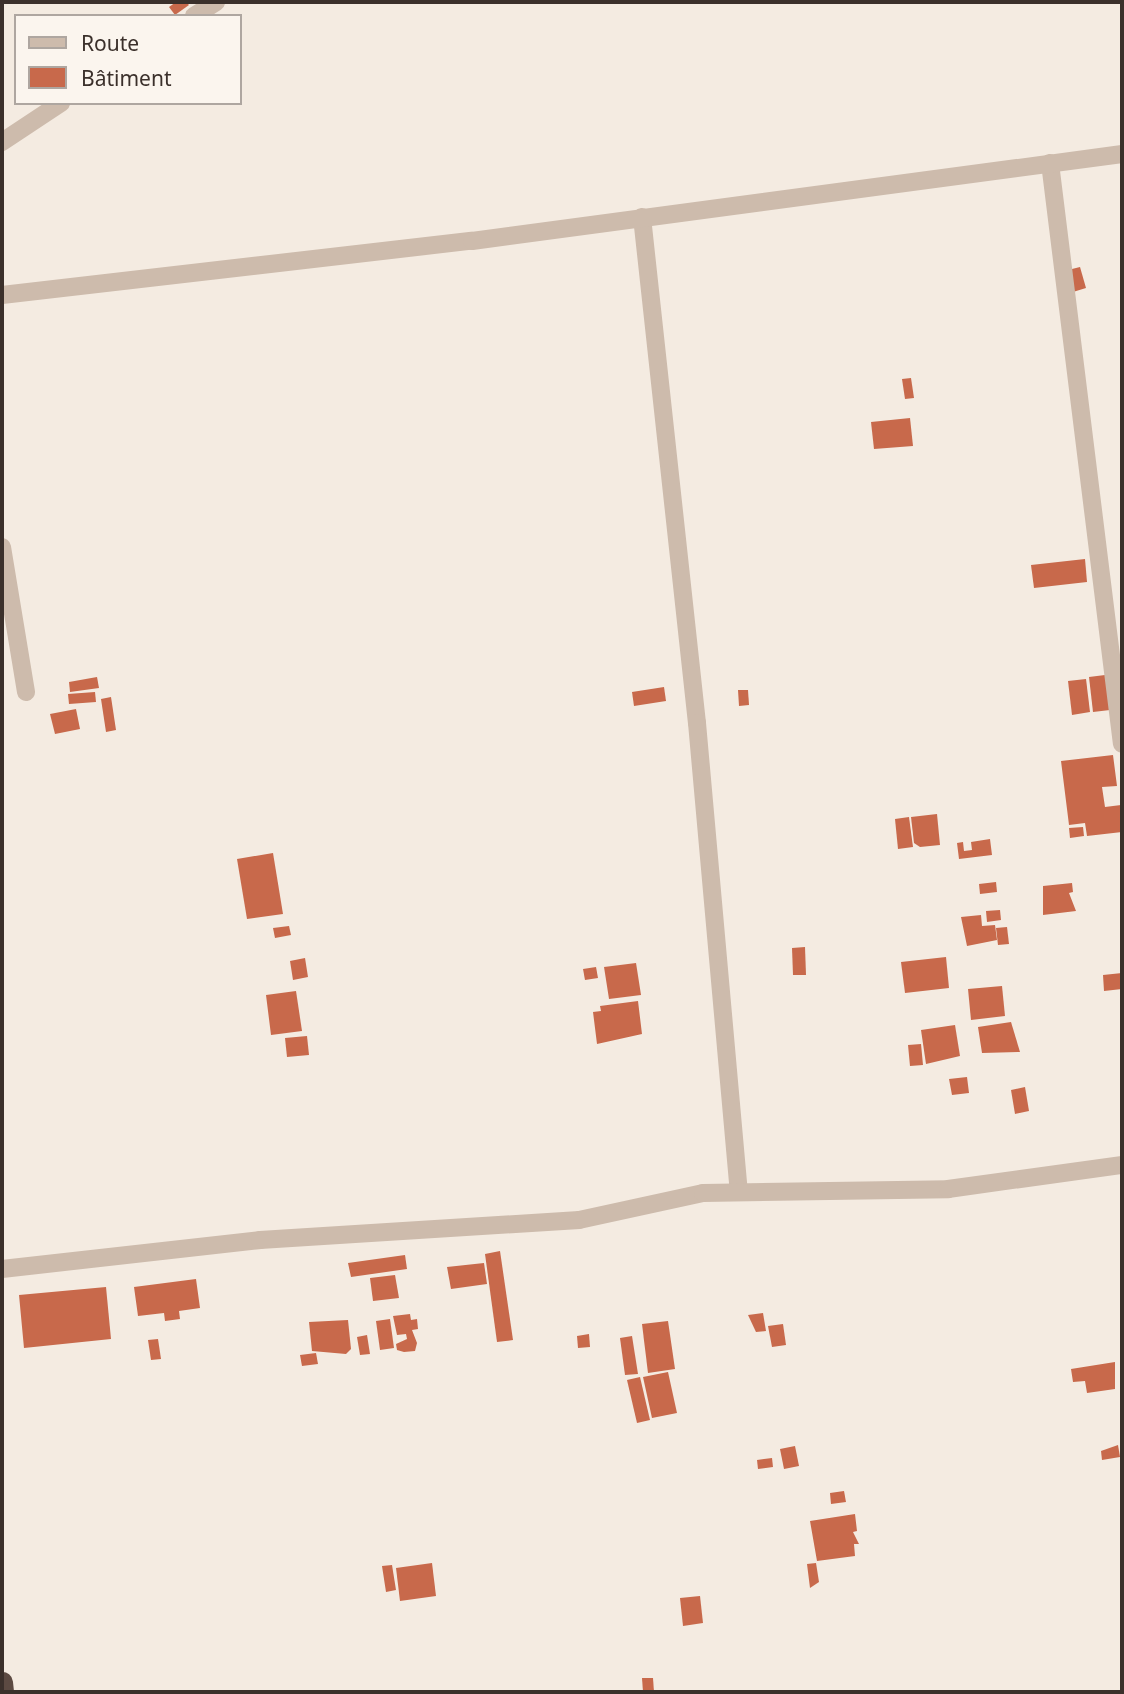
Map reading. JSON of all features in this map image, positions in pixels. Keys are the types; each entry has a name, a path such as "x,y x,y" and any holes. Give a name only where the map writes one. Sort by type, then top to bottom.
{"highway":[{"path":"2,1682 3,1692"}],"street":[{"path":"197,14 216,2"},
{"path":"2,142 58,105"},
{"path":"2,309 9,294 642,217 1122,154"},
{"path":"1050,163 1122,744"},
{"path":"642,217 697,723 739,1191"},
{"path":"2,547 26,692"},
{"path":"2,1269 260,1240 579,1220 703,1192 948,1189 1122,1165"}],"building":[{"path":"176,2 186,2 189,5 176,14 169,7"},
{"path":"1080,267 1086,288 1073,292 1068,270"},
{"path":"911,378 914,398 905,399 902,379"},
{"path":"910,418 913,446 874,449 871,422"},
{"path":"1085,559 1087,582 1034,588 1031,565"},
{"path":"1105,675 1110,710 1093,712 1089,677"},
{"path":"97,677 99,688 70,692 69,682"},
{"path":"1086,679 1090,712 1072,715 1068,681"},
{"path":"664,687 666,701 634,706 632,692"},
{"path":"738,690 748,690 749,705 739,706"},
{"path":"95,692 96,702 69,704 68,694"},
{"path":"111,697 116,730 106,732 101,699"},
{"path":"76,709 80,729 55,734 50,714"},
{"path":"1113,755 1117,786 1102,787 1105,807 1121,805 1122,832 1087,836 1085,823 1069,825 1061,761"},
{"path":"937,814 940,845 920,847 914,843 911,817"},
{"path":"909,817 913,847 898,849 895,819"},
{"path":"1083,827 1084,836 1070,838 1069,828"},
{"path":"990,839 992,855 959,859 957,843 963,842 964,851 972,850 971,842"},
{"path":"273,853 283,914 247,919 237,859"},
{"path":"996,882 997,892 980,894 979,884"},
{"path":"1072,883 1073,892 1069,893 1076,911 1043,915 1043,886"},
{"path":"1000,910 1001,920 987,922 986,911"},
{"path":"981,915 982,926 995,925 997,940 967,946 961,917"},
{"path":"289,926 291,935 275,938 273,928"},
{"path":"1007,927 1009,944 998,945 996,928"},
{"path":"805,947 806,975 793,975 792,948"},
{"path":"946,957 949,988 905,993 901,962"},
{"path":"305,958 308,977 293,980 290,961"},
{"path":"636,963 641,995 609,999 604,967"},
{"path":"596,967 598,978 585,980 583,969"},
{"path":"1122,973 1122,989 1104,991 1103,975"},
{"path":"1002,986 1005,1016 971,1020 968,989"},
{"path":"296,991 302,1031 271,1035 266,995"},
{"path":"638,1001 642,1034 597,1044 593,1012 601,1011 600,1006"},
{"path":"1011,1022 1020,1052 982,1053 978,1027"},
{"path":"955,1025 960,1056 926,1064 921,1030"},
{"path":"307,1036 309,1055 287,1057 285,1038"},
{"path":"921,1044 923,1065 910,1066 908,1045"},
{"path":"967,1077 969,1093 952,1095 949,1079"},
{"path":"1025,1087 1029,1111 1015,1114 1011,1090"},
{"path":"500,1251 513,1340 497,1342 485,1254"},
{"path":"405,1255 407,1269 351,1277 348,1263"},
{"path":"484,1263 487,1284 451,1289 447,1267"},
{"path":"395,1275 399,1298 373,1301 370,1278"},
{"path":"196,1279 200,1308 179,1311 180,1319 165,1321 164,1313 138,1316 134,1287"},
{"path":"106,1287 111,1339 24,1348 19,1295"},
{"path":"763,1313 766,1331 756,1332 748,1315"},
{"path":"410,1314 411,1320 417,1319 418,1329 412,1330 417,1343 415,1351 404,1352 397,1350 396,1344 407,1339 406,1334 397,1335 393,1316"},
{"path":"390,1319 394,1348 380,1350 376,1321"},
{"path":"348,1320 351,1349 346,1354 312,1351 309,1322"},
{"path":"668,1321 675,1369 648,1373 642,1324"},
{"path":"783,1324 786,1345 772,1347 768,1326"},
{"path":"589,1334 590,1347 578,1348 577,1336"},
{"path":"367,1335 370,1354 360,1355 357,1337"},
{"path":"632,1336 638,1374 625,1375 620,1338"},
{"path":"158,1339 161,1359 151,1360 148,1340"},
{"path":"316,1353 318,1364 302,1366 300,1355"},
{"path":"1115,1362 1115,1389 1087,1393 1085,1381 1073,1382 1071,1369"},
{"path":"668,1372 677,1413 652,1418 643,1377"},
{"path":"640,1377 650,1420 637,1423 627,1380"},
{"path":"1118,1445 1120,1457 1102,1460 1101,1451"},
{"path":"795,1446 799,1466 784,1469 780,1449"},
{"path":"772,1458 773,1467 758,1469 757,1460"},
{"path":"844,1491 846,1502 831,1504 830,1493"},
{"path":"855,1514 857,1531 853,1532 859,1544 854,1544 855,1556 817,1561 810,1521"},
{"path":"432,1563 436,1596 400,1601 396,1568"},
{"path":"816,1563 819,1582 810,1588 807,1564"},
{"path":"392,1565 396,1590 386,1592 382,1566"},
{"path":"700,1596 703,1623 683,1626 680,1598"},
{"path":"642,1678 653,1678 654,1692 643,1692"}]}
